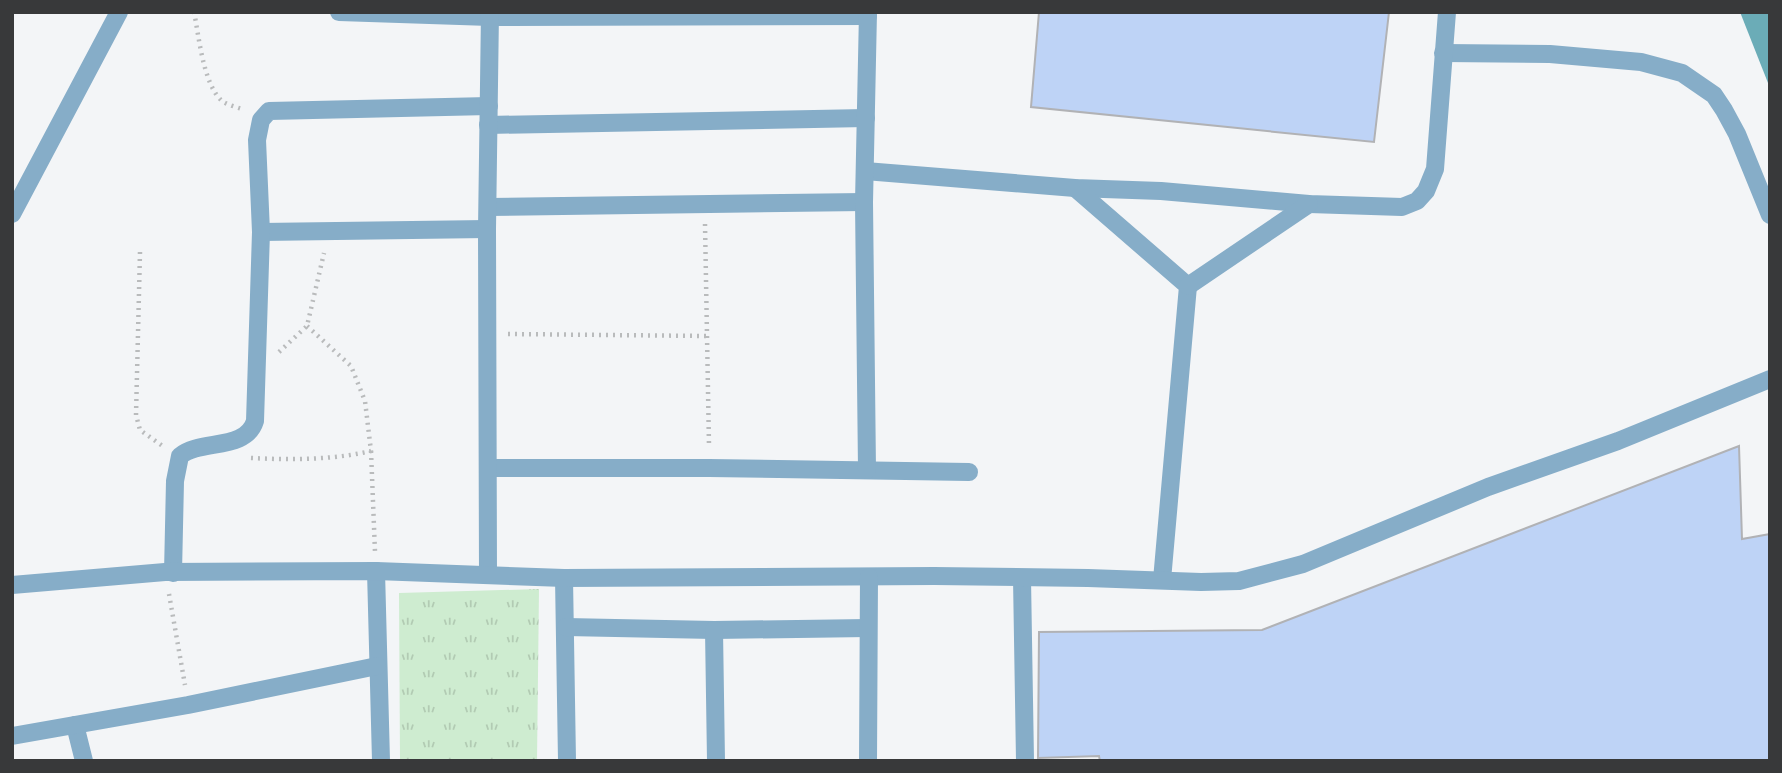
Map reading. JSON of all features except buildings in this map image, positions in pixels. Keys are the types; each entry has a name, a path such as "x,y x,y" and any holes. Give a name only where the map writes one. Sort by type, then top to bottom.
{"street":[{"path":"12,214 119,12"},
{"path":"339,12 868,14 864,202 867,470"},
{"path":"865,171 1310,204 1402,207 1417,201 1426,191 1435,169 1447,12"},
{"path":"488,575 490,468 487,229 490,14"},
{"path":"1443,53 1550,54 1641,62 1682,73 1714,95 1724,110 1737,134 1770,215"},
{"path":"169,573 175,481 180,456 192,449 236,440 250,432 255,421 261,232 257,140 263,116 269,111 489,106"},
{"path":"488,125 866,118"},
{"path":"1075,188 1188,286"},
{"path":"488,207 864,202"},
{"path":"1188,286 1310,204"},
{"path":"261,232 487,229"},
{"path":"1162,580 1188,286"},
{"path":"12,585 169,573 376,571 564,578 869,577 1239,581 1303,564 1488,487 1618,441 1770,379"},
{"path":"490,468 969,472"},
{"path":"376,571 381,761"},
{"path":"868,761 869,577"},
{"path":"564,578 567,761"},
{"path":"1022,578 1025,761"},
{"path":"566,627 714,630 868,628"},
{"path":"714,630 716,761"},
{"path":"12,736 188,705 377,666"},
{"path":"75,725 84,761"}],"path":[{"path":"194,12 207,74 218,95 229,105 263,116"},
{"path":"704,204 709,468"},
{"path":"257,371 307,326 329,231"},
{"path":"140,252 136,366 138,425 145,435 180,456"},
{"path":"307,326 351,366 365,401 371,452 376,571"},
{"path":"488,334 707,336"},
{"path":"240,458 334,457 371,452"},
{"path":"169,573 188,705"}],"green space":[{"path":"539,589 537,761 400,761 399,593"}],"water":[{"path":"1740,12 1770,12 1770,88"}]}
